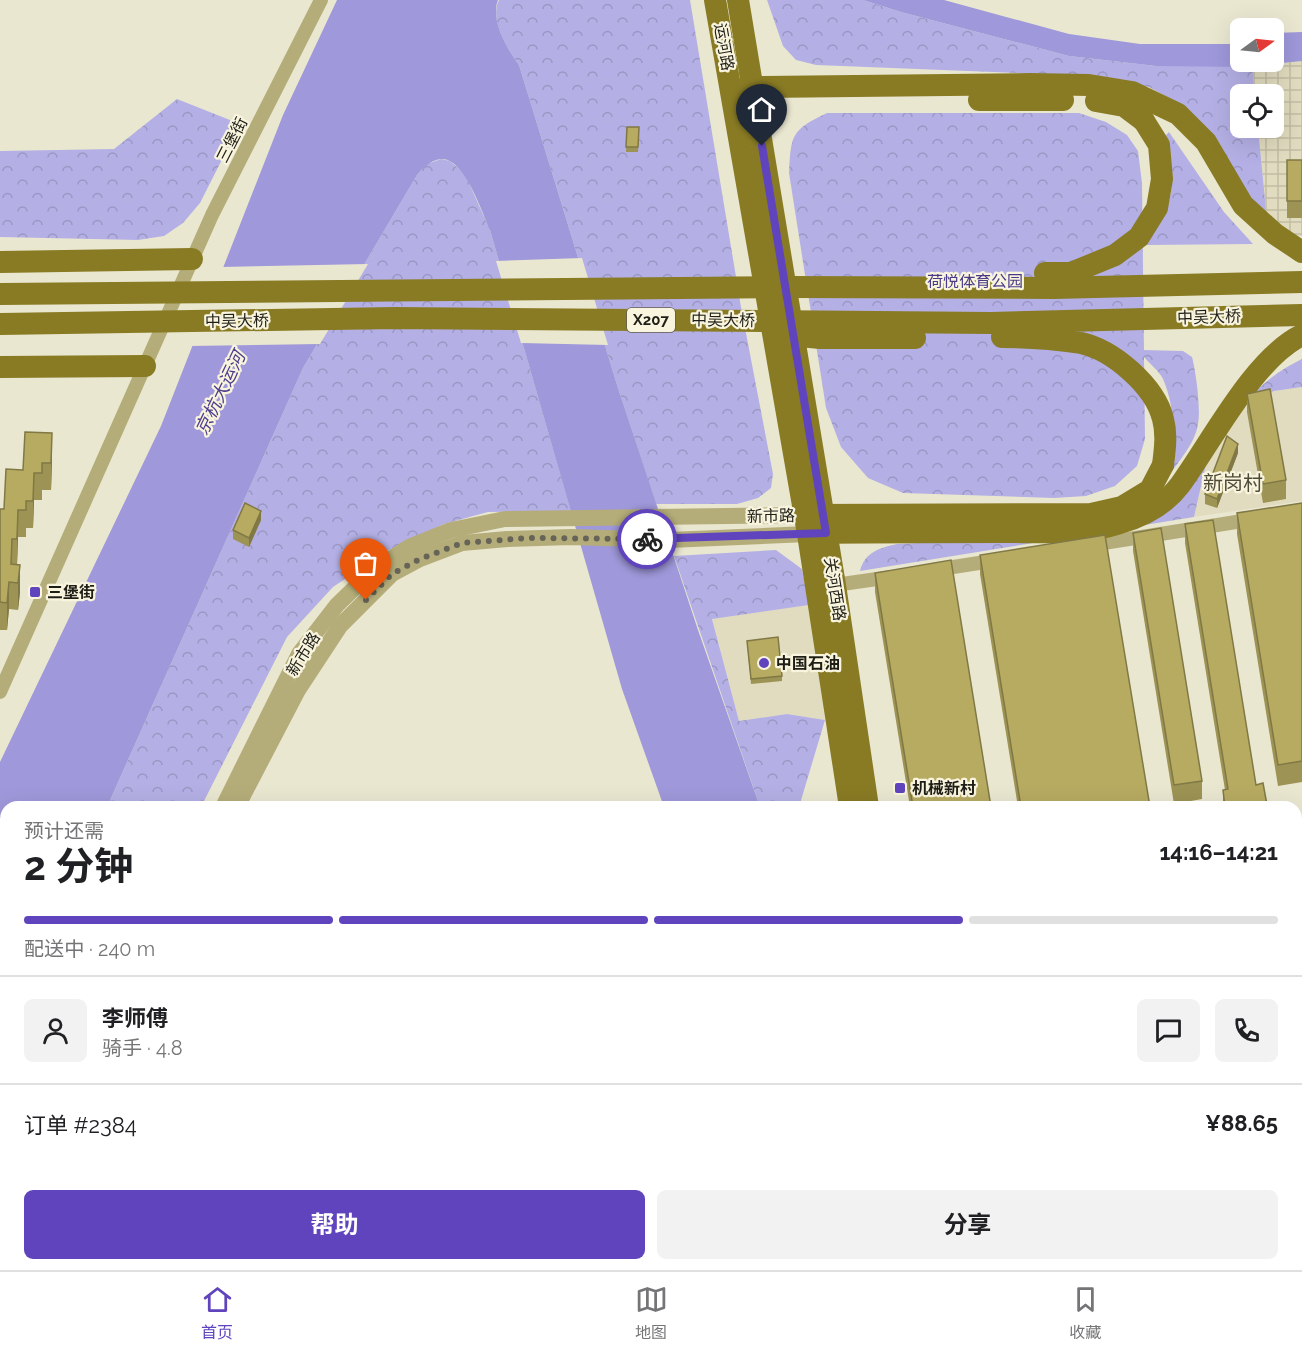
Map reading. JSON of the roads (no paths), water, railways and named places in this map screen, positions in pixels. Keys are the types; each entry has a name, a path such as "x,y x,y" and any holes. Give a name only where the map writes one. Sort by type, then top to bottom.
{"main road":[{"name":"运河路","path":"715,0 747,94"},
{"name":"运河路","path":"738,0 747,94"},
{"path":"747,94 1030,84 1089,85 1132,93 1178,114 1206,142 1243,205 1275,234 1302,252"},
{"path":"649,289 742,278 937,273 1071,273 1115,255 1139,237 1157,208 1162,178 1159,145 1144,121 1124,106 1086,100 747,94"},
{"name":"关河西路","path":"747,94 815,524 849,801"},
{"path":"0,262 192,259"},
{"name":"中吴大桥","path":"0,294 1054,288 1302,282"},
{"name":"中吴大桥","path":"0,324 395,318 991,323 1302,315"},
{"path":"648,320 820,338 1025,337 1083,344 1118,358 1146,386 1163,417 1166,441 1163,465 1150,490 1122,507 1091,514 815,524"},
{"path":"815,524 1091,530 1120,524 1159,507 1178,487 1260,368 1302,335"},
{"path":"0,367 145,366"},
{"name":"关河西路","path":"815,524 835,585 867,801"}],"street":[{"name":"三堡街","path":"0,692 212,215 321,0"},
{"path":"1083,546 1269,517"},
{"name":"新市路","path":"226,801 299,654 337,605 372,571 409,547 451,530 505,519 667,518 815,524"},
{"name":"新市路","path":"240,801 298,690 340,626 392,574 420,559 462,543 507,539 571,537 669,540 815,524"},
{"path":"835,585 1012,557"}],"water":[{"name":"京杭大运河","path":"337,0 498,0 496,16 498,25 505,43 519,65 618,388 698,630 758,801 662,801 622,689 490,230 464,175 449,160 440,159 427,165 417,175 303,368 110,801 0,801 0,762 161,426 283,115"},
{"path":"863,0 944,0 1069,34 1140,44 1230,44 1230,67 1156,66 1069,56"},
{"path":"1302,32 1302,61 1284,63 1284,33"}],"place":[{"name":"三堡街","path":"35,592"},
{"name":"中国石油","path":"764,663"},
{"name":"机械新村","path":"900,788"}],"district":[{"name":"新岗村","path":"1233,483"}],"park label":[{"name":"荷悦体育公园","path":"975,281"}]}
